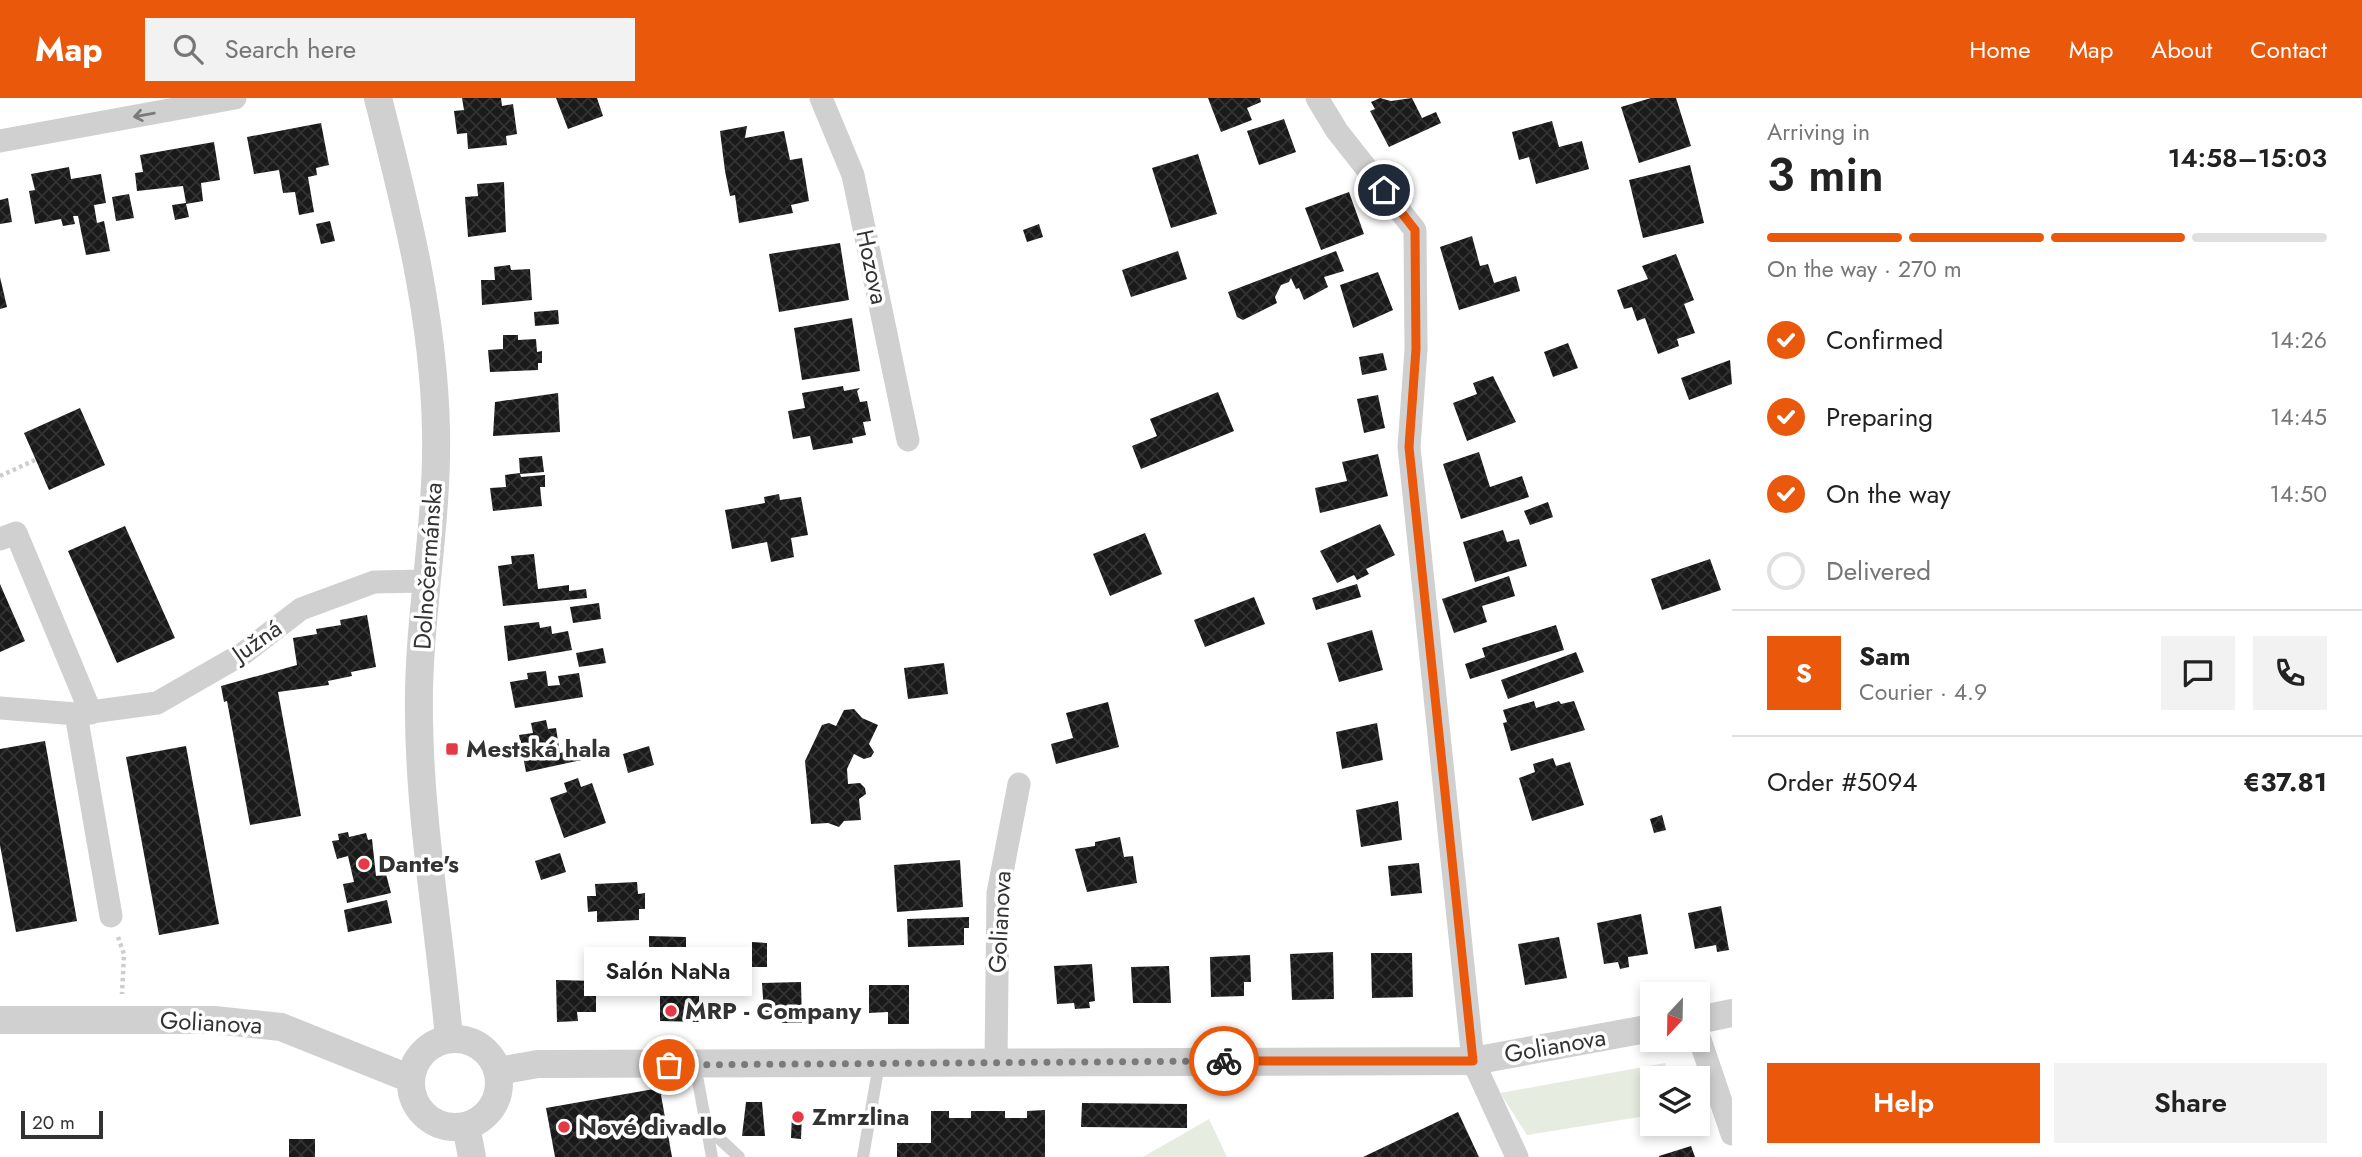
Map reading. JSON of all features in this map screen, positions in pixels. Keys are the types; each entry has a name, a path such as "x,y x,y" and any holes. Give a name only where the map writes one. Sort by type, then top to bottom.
{"street":[{"path":"0,141 235,98"},
{"name":"Dolnočermánska","path":"378,98 412,229 429,321 436,433 426,581 420,742 449,1040"},
{"name":"Hozova","path":"821,98 853,175 908,440"},
{"path":"1317,98 1337,131 1415,230 1416,349 1409,447 1473,1061 1517,1157"},
{"path":"0,539 16,533 83,714 111,916"},
{"name":"Južná","path":"0,708 83,714 157,703 244,653 301,609 374,582 426,581"},
{"name":"Golianova","path":"996,1062 998,893 1019,784"},
{"path":"1710,1018 1732,1013"},
{"name":"Golianova","path":"0,1020 214,1020 281,1027 411,1079"},
{"name":"Golianova","path":"498,1071 538,1064 1473,1061 1640,1030"},
{"path":"449,1040 464,1040 479,1046 490,1057 498,1071 499,1091 494,1105 480,1120 466,1126 448,1127 428,1118 415,1101 411,1079 415,1065 424,1052 449,1040"},
{"path":"1704,1052 1732,1134"},
{"path":"466,1126 472,1157"}],"lane":[{"path":"863,1157 879,1064"},
{"path":"695,1065 712,1157"},
{"path":"708,1128 739,1157"}],"path":[{"path":"0,476 36,460"},
{"path":"111,916 124,954 122,998"}],"shaded area":[{"path":"1640,1068 1640,1117 1527,1135 1500,1093"},
{"path":"1209,1119 1227,1157 1143,1157"}],"building":[{"path":"462,98 501,98 502,106 513,104 517,134 506,136 507,145 468,149 467,133 457,134 454,111 464,110"},
{"path":"556,98 597,98 603,116 568,129"},
{"path":"1208,98 1260,98 1261,102 1247,108 1252,120 1221,132"},
{"path":"1380,98 1391,101 1412,98 1422,118 1436,112 1441,123 1389,147 1370,111 1375,109 1371,102"},
{"path":"1651,98 1676,98 1691,146 1639,163 1621,107"},
{"path":"1284,119 1296,152 1259,165 1247,131"},
{"path":"1552,121 1559,147 1582,141 1589,169 1536,184 1529,157 1519,160 1512,132"},
{"path":"321,123 329,165 316,168 317,175 308,177 314,212 299,215 295,192 283,193 279,170 254,174 247,137"},
{"path":"747,126 745,138 784,131 790,160 802,158 809,201 791,205 793,213 739,223 735,195 730,196 720,131"},
{"path":"214,142 220,180 201,183 203,201 186,204 189,217 175,220 172,205 186,203 183,186 137,191 135,173 143,172 140,155"},
{"path":"1198,154 1217,214 1171,228 1152,168"},
{"path":"1690,165 1704,223 1643,238 1629,180"},
{"path":"69,167 71,179 101,174 106,203 94,205 97,223 104,221 110,251 86,255 78,216 73,216 75,224 63,226 61,219 35,224 29,191 35,190 31,174"},
{"path":"504,182 506,232 468,237 465,197 478,196 477,184"},
{"path":"1349,192 1364,234 1321,250 1305,208"},
{"path":"129,194 134,218 116,221 112,197"},
{"path":"8,198 12,222 0,224 0,200"},
{"path":"330,221 335,241 321,244 316,224"},
{"path":"1039,224 1043,237 1027,242 1023,230"},
{"path":"1472,236 1480,266 1488,264 1494,283 1516,276 1520,291 1459,310 1440,247"},
{"path":"840,243 849,300 779,312 769,254"},
{"path":"1178,251 1187,279 1131,297 1122,270"},
{"path":"1336,251 1344,271 1324,277 1328,287 1304,300 1291,278 1289,282 1281,285 1275,297 1277,303 1243,320 1237,317 1228,292"},
{"path":"1676,254 1694,300 1684,304 1695,333 1677,339 1679,346 1658,354 1645,318 1637,321 1632,307 1624,309 1617,290 1648,279 1642,266"},
{"path":"510,265 511,270 530,269 532,300 482,305 481,280 495,280 494,267"},
{"path":"1378,272 1393,310 1353,328 1340,285"},
{"path":"0,277 7,307 0,309"},
{"path":"558,310 559,324 535,326 534,312"},
{"path":"852,318 860,371 802,380 794,328"},
{"path":"503,335 518,335 518,340 536,339 537,352 542,351 542,363 538,363 538,370 490,372 488,350 503,349"},
{"path":"1568,343 1578,368 1553,377 1544,352"},
{"path":"1383,353 1387,370 1362,375 1359,357"},
{"path":"1730,360 1732,384 1689,400 1681,378"},
{"path":"1493,376 1516,422 1467,441 1453,403 1477,394 1473,383"},
{"path":"843,386 844,391 860,388 857,391 860,402 867,401 871,421 863,422 866,435 852,438 853,443 813,450 810,436 793,439 788,411 805,408 802,393"},
{"path":"1218,392 1234,431 1141,469 1132,446 1157,436 1150,419"},
{"path":"558,393 560,432 493,436 495,402"},
{"path":"1378,395 1385,428 1364,433 1357,399"},
{"path":"80,408 105,465 49,490 24,433"},
{"path":"1479,452 1490,487 1522,476 1529,497 1461,519 1443,464"},
{"path":"1378,454 1388,496 1320,513 1315,488 1347,481 1342,462"},
{"path":"542,456 544,472 520,474 521,477 545,475 545,487 540,487 542,506 493,511 490,488 506,487 505,475 520,473 519,458"},
{"path":"779,494 780,500 801,497 808,535 791,538 794,557 771,562 767,542 732,549 725,510 765,503 764,497"},
{"path":"1548,502 1553,517 1530,525 1524,511"},
{"path":"1380,524 1395,555 1366,569 1369,574 1357,580 1354,575 1337,583 1320,551"},
{"path":"125,526 175,638 117,663 68,551"},
{"path":"1503,530 1507,542 1519,539 1527,566 1475,582 1463,542"},
{"path":"1145,533 1162,574 1110,596 1093,554"},
{"path":"534,554 538,589 569,585 569,591 586,589 587,598 503,606 498,566 512,564 511,556"},
{"path":"1710,559 1721,590 1662,610 1651,579"},
{"path":"1509,576 1515,596 1482,606 1487,622 1454,633 1442,599"},
{"path":"0,584 25,641 0,652"},
{"path":"1357,584 1361,597 1316,610 1312,598"},
{"path":"1254,597 1265,624 1205,647 1194,620"},
{"path":"599,603 601,619 573,623 570,607"},
{"path":"367,615 376,667 351,672 352,676 328,681 329,685 278,692 301,816 250,825 227,701 224,702 221,686 297,665 293,638 317,634 316,629 341,625 340,620"},
{"path":"539,622 540,628 551,626 552,634 568,631 572,650 508,661 504,626"},
{"path":"1556,625 1564,650 1470,679 1465,664 1485,657 1482,648"},
{"path":"1372,630 1383,670 1339,682 1327,643"},
{"path":"603,648 606,663 579,667 576,653"},
{"path":"1576,652 1584,672 1508,699 1501,680"},
{"path":"944,663 948,694 908,699 904,668"},
{"path":"546,671 548,686 560,685 558,676 579,673 583,697 515,708 510,682 528,679 527,673"},
{"path":"1534,701 1536,708 1559,701 1561,704 1574,701 1585,730 1511,751 1503,723 1507,722 1503,710"},
{"path":"1108,702 1119,747 1056,764 1051,744 1073,738 1066,713"},
{"path":"854,709 862,718 878,725 869,744 874,752 871,757 864,759 854,754 847,769 848,784 860,783 865,788 866,794 859,799 861,820 844,821 839,827 828,823 811,824 805,761 822,725 829,723 836,726 844,710"},
{"path":"546,720 548,729 556,728 560,753 583,748 586,759 526,772 519,735 533,733 531,723"},
{"path":"1377,723 1383,760 1342,769 1336,732"},
{"path":"45,741 77,921 16,932 0,845 0,749"},
{"path":"186,746 219,924 159,935 126,757"},
{"path":"649,746 654,765 628,773 623,754"},
{"path":"1553,758 1556,766 1570,762 1584,805 1532,821 1519,778 1535,772 1533,764"},
{"path":"578,778 581,787 592,783 606,823 564,838 550,798 567,792 564,783"},
{"path":"1398,801 1402,840 1361,847 1356,810"},
{"path":"1662,815 1666,830 1654,833 1650,819"},
{"path":"348,832 349,837 366,833 368,840 372,839 376,876 386,874 391,893 347,903 343,884 354,882 348,856 337,859 332,841 339,840 338,834"},
{"path":"1120,837 1124,857 1133,856 1137,883 1087,892 1075,849 1095,846 1095,842"},
{"path":"560,853 566,872 541,880 535,861"},
{"path":"960,860 963,907 897,912 894,865"},
{"path":"1419,863 1422,893 1391,896 1388,866"},
{"path":"637,882 638,894 645,893 645,909 639,909 639,920 597,922 597,911 588,912 587,896 596,896 595,884"},
{"path":"387,900 392,923 348,932 344,910"},
{"path":"1721,906 1729,950 1717,952 1716,945 1695,949 1688,913"},
{"path":"1641,914 1648,954 1628,957 1629,967 1620,969 1618,962 1604,964 1597,923"},
{"path":"969,917 969,928 964,928 964,945 908,947 907,919"},
{"path":"649,936 686,937 686,967 649,967"},
{"path":"1559,937 1567,978 1525,985 1518,944"},
{"path":"752,942 767,943 767,967 752,967"},
{"path":"1333,952 1334,999 1292,1000 1290,954"},
{"path":"1371,953 1412,953 1413,997 1372,998"},
{"path":"1250,955 1251,982 1244,982 1244,996 1211,997 1210,957"},
{"path":"1092,964 1095,1001 1089,1002 1090,1008 1075,1009 1074,1003 1057,1004 1054,966"},
{"path":"1169,966 1171,1003 1133,1003 1131,967"},
{"path":"556,980 596,981 596,1012 577,1012 578,1021 557,1022"},
{"path":"660,982 699,982 699,1022 660,1021"},
{"path":"801,982 802,1023 782,1023 782,1012 764,1012 762,983"},
{"path":"869,985 909,985 909,1024 888,1024 888,1012 869,1013"},
{"path":"656,1085 664,1091 661,1095 672,1157 555,1157 546,1108 654,1089"},
{"path":"746,1102 762,1102 765,1136 742,1136"},
{"path":"1082,1103 1187,1104 1187,1128 1081,1127"},
{"path":"1045,1110 1045,1157 897,1157 897,1143 931,1143 931,1111 949,1111 949,1118 971,1118 971,1111 1005,1111 1005,1118 1027,1118 1027,1111"},
{"path":"1458,1112 1479,1157 1363,1157"},
{"path":"792,1114 802,1114 801,1139 791,1138"},
{"path":"289,1139 315,1139 315,1157 289,1157"},
{"path":"1691,1146 1695,1157 1659,1157 1659,1156"}],"way so far":[{"path":"669,1065 1224,1061"}],"place":[{"name":"Mestská hala","path":"452,749"},
{"name":"Dante's","path":"364,864"},
{"name":"MRP - Company","path":"671,1011"},
{"name":"Salón NaNa","path":"669,1065"},
{"name":"Zmrzlina","path":"798,1117"},
{"name":"Nové divadlo","path":"564,1127"}],"route":[{"path":"1224,1061 1473,1061 1409,447 1416,349 1415,230 1384,190"}]}
